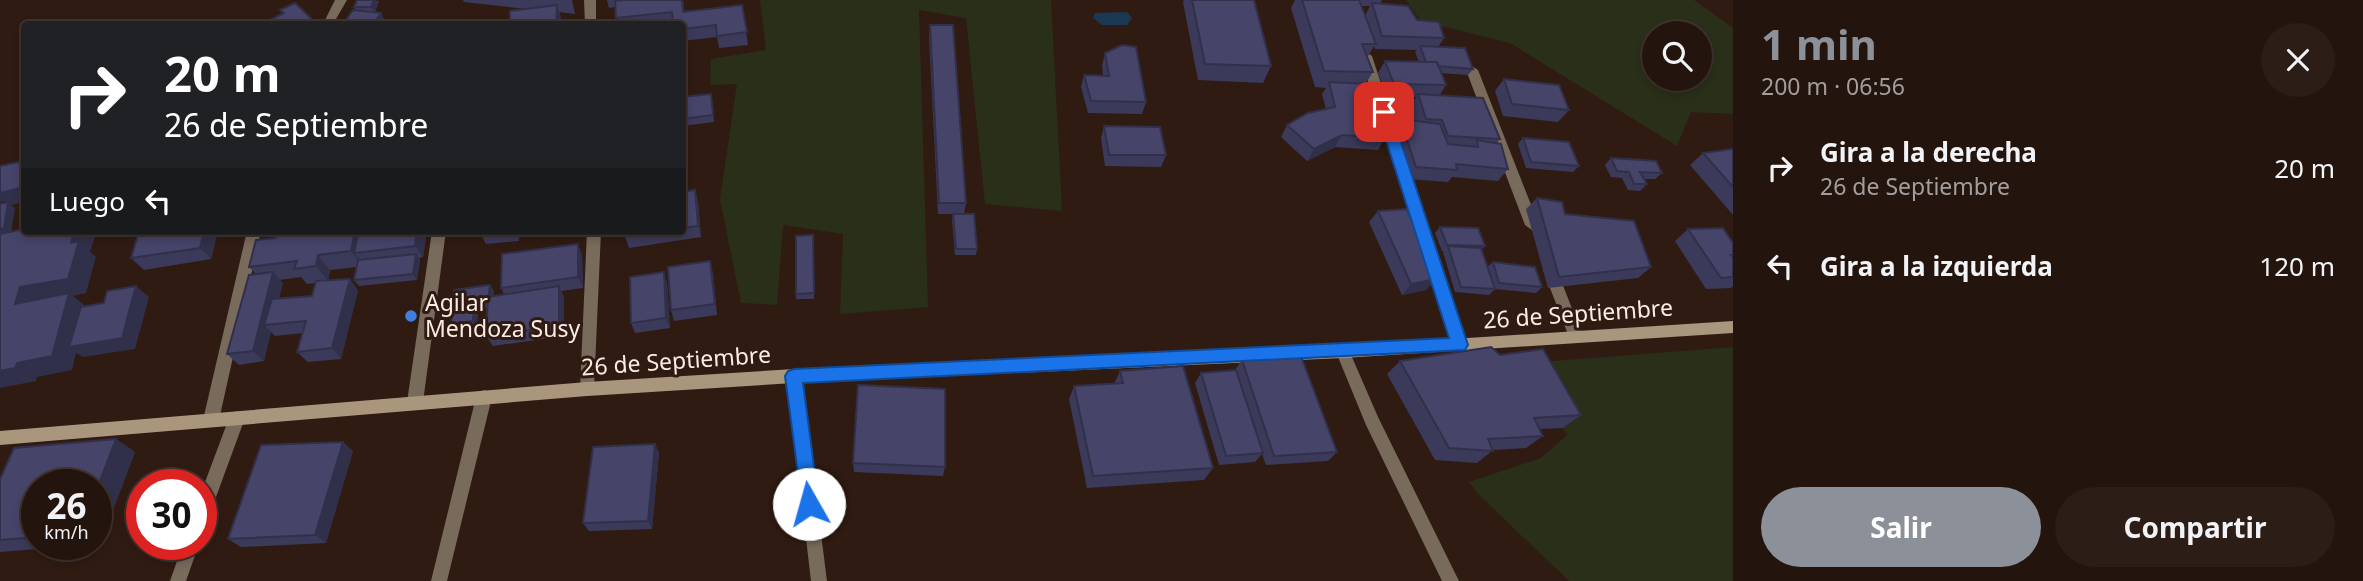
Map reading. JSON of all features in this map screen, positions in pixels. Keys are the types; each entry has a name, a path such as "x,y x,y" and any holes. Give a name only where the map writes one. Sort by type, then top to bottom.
{"street":[{"path":"330,21 341,0"},
{"path":"590,0 592,21"},
{"path":"1364,48 1460,345"},
{"path":"1472,70 1536,235"},
{"path":"211,420 253,235"},
{"path":"415,402 438,235"},
{"path":"587,389 594,235"},
{"path":"1546,261 1576,337"},
{"name":"26 de Septiembre","path":"0,438 587,389 794,376 1343,352 1733,327"},
{"path":"1343,352 1371,420 1451,581"},
{"path":"794,376 819,581"},
{"path":"439,581 484,397"},
{"path":"217,472 237,418"},
{"path":"12,459 23,436"},
{"path":"178,581 185,560"}],"green space":[{"path":"760,0 1051,0 1062,211 985,204 966,18 919,10 928,307 840,314 843,234 783,225 777,305 741,303 720,199 737,84 710,85 711,59 766,50"},
{"path":"1406,0 1694,0 1733,28 1733,114 1691,112 1677,146 1510,43 1421,21"},
{"path":"1733,347 1733,581 1569,581 1478,494 1469,482 1541,458 1567,435 1527,363"}],"water":[{"path":"1127,12 1132,18 1127,25 1102,25 1093,18 1095,13"}],"building":[{"path":"357,0 374,0 371,7 354,7"},
{"path":"682,0 683,12 742,5 747,32 717,36 716,25 686,29 686,21 673,21 672,12 616,18 615,1"},
{"path":"1192,0 1254,0 1271,66 1205,64"},
{"path":"1302,0 1359,0 1376,44 1362,44 1373,72 1324,71"},
{"path":"295,3 314,21 274,21 272,19 284,13 280,10"},
{"path":"1372,3 1408,6 1417,20 1439,22 1444,38 1382,36"},
{"path":"557,5 556,21 510,21 510,11"},
{"path":"353,10 381,13 375,21 345,21"},
{"path":"930,25 953,25 966,203 939,203"},
{"path":"1122,45 1136,47 1146,102 1091,101 1084,75 1109,76 1105,53"},
{"path":"1420,46 1465,48 1473,69 1438,66 1437,62 1426,62"},
{"path":"1385,61 1437,62 1446,85 1394,84"},
{"path":"1504,79 1559,85 1569,110 1512,104"},
{"path":"1329,82 1369,84 1385,138 1342,135 1314,149 1287,125 1308,113 1335,107"},
{"path":"711,94 713,115 686,118 686,97"},
{"path":"1418,94 1483,98 1500,139 1448,136 1442,120 1426,119"},
{"path":"1400,119 1440,124 1448,144 1478,147 1477,140 1501,144 1508,169 1456,164 1457,170 1416,167"},
{"path":"1104,126 1160,127 1166,155 1109,155"},
{"path":"1523,138 1569,142 1579,166 1531,162"},
{"path":"1733,149 1733,187 1703,153"},
{"path":"1611,158 1656,161 1662,173 1640,172 1647,184 1634,184 1629,172 1617,171"},
{"path":"21,162 21,188 0,193 0,166"},
{"path":"695,190 698,226 686,228 686,191"},
{"path":"1537,198 1562,202 1565,214 1634,221 1651,267 1559,277"},
{"path":"8,202 4,228 0,229 0,204"},
{"path":"1407,209 1436,279 1411,284 1378,211"},
{"path":"953,214 974,214 977,249 956,249"},
{"path":"1440,227 1478,228 1485,246 1447,245"},
{"path":"1723,228 1733,243 1733,277 1721,278 1688,229"},
{"path":"21,230 21,235 73,235 71,243 79,241 68,279 20,287 15,304 69,293 52,356 17,363 15,368 0,371 0,234"},
{"path":"138,235 203,235 200,248 131,258"},
{"path":"276,235 354,235 351,251 318,255 316,266 294,269 297,261 249,267 256,240 275,238"},
{"path":"358,235 416,235 415,246 354,253"},
{"path":"813,235 814,293 796,294 796,236"},
{"path":"578,244 578,277 501,288 502,254"},
{"path":"1448,246 1481,248 1495,289 1461,287"},
{"path":"416,254 413,274 354,280 358,260"},
{"path":"710,261 715,304 671,310 668,267"},
{"path":"1493,262 1535,267 1542,287 1499,283"},
{"path":"273,272 253,351 227,354 249,275"},
{"path":"664,272 666,318 631,323 630,277"},
{"path":"350,279 332,348 297,352 306,321 264,325 272,299 312,296 316,281"},
{"path":"490,285 488,301 474,303 473,321 451,324 454,290"},
{"path":"136,286 122,338 69,347 81,307 104,303 107,291"},
{"path":"559,286 559,326 486,336 488,297"},
{"path":"1491,347 1500,355 1543,349 1581,415 1534,418 1543,436 1488,439 1493,451 1449,448 1400,361"},
{"path":"1301,356 1337,452 1274,456 1242,360"},
{"path":"1183,366 1213,468 1093,476 1074,386 1123,383 1120,371"},
{"path":"1236,370 1263,453 1226,456 1201,373"},
{"path":"858,385 945,389 945,467 853,463"},
{"path":"116,439 104,469 21,469 21,538 0,540 0,479 14,448"},
{"path":"343,442 315,535 228,539 261,445"},
{"path":"655,444 648,521 583,523 593,447"}],"place":[{"name":"Agilar Mendoza Susy","path":"411,316"}],"route":[{"path":"809,504 794,376 1460,345 1384,112"}]}
